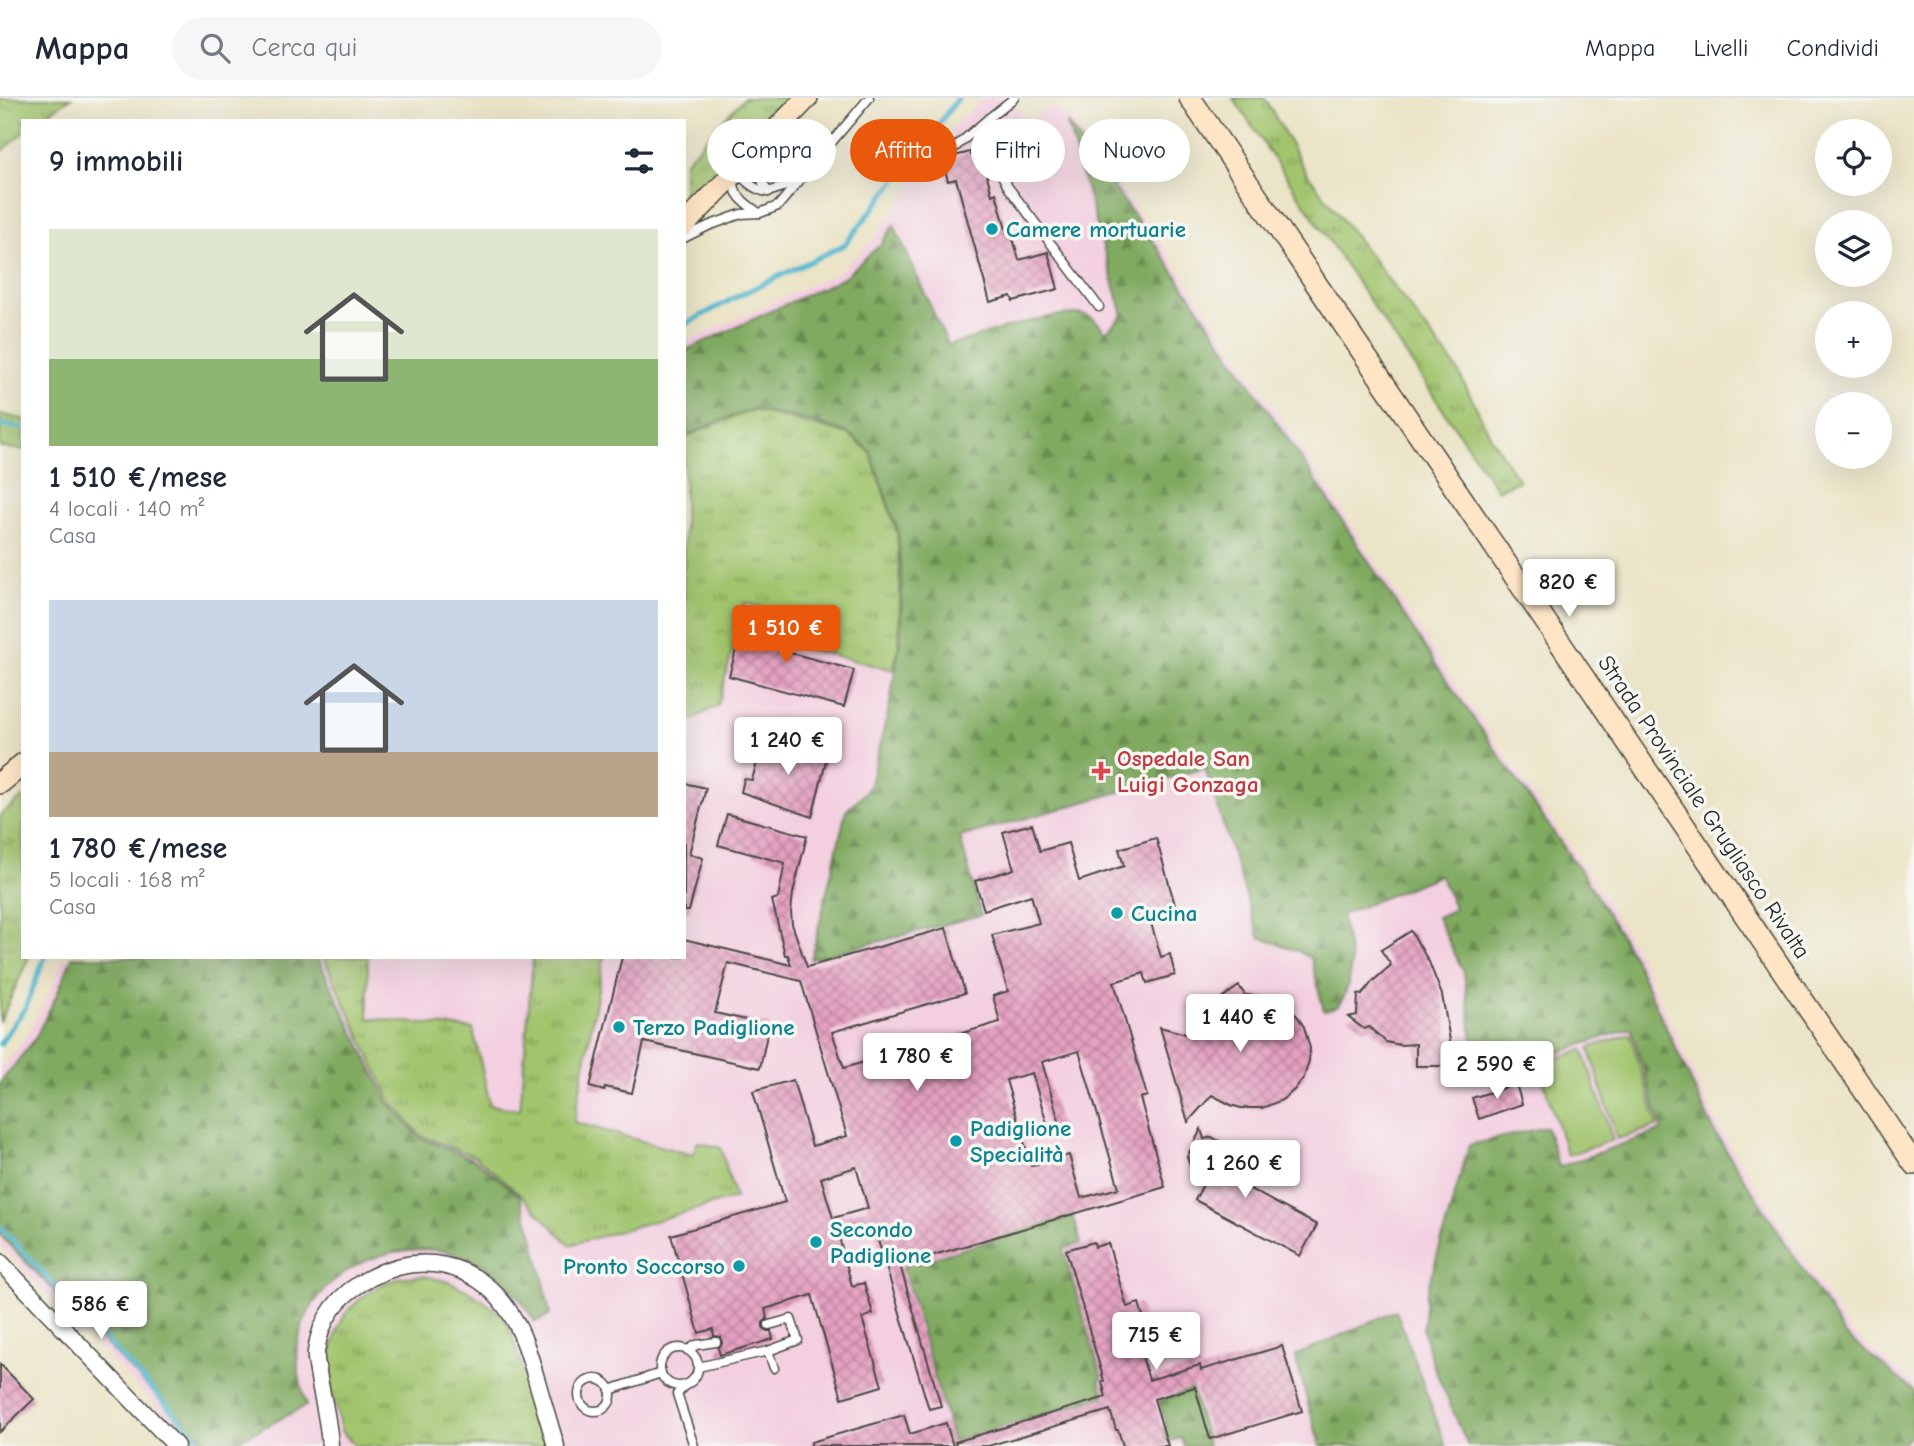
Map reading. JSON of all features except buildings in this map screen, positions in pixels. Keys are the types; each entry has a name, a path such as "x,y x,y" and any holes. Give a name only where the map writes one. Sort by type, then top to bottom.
{"street":[{"path":"786,119 807,98"},
{"name":"Strada Provinciale Grugliasco Rivalta","path":"1190,98 1914,1164"},
{"path":"686,223 725,182"},
{"path":"0,783 21,766"},
{"path":"0,1262 176,1446"},
{"path":"330,1446 316,1354 320,1333 328,1314 354,1286 381,1272 406,1264 449,1266 464,1271 485,1285 507,1307 526,1341 556,1446"}],"lane":[{"path":"768,192 760,176 761,165 775,142 814,98"},
{"path":"686,237 741,214 760,213 778,206 869,98"},
{"path":"957,146 1012,99"},
{"path":"989,118 995,162 1008,187 1099,307"},
{"path":"734,182 737,194 743,202 760,213"},
{"path":"748,182 768,192 798,183"},
{"path":"698,1367 768,1351 798,1340 791,1319 769,1325"},
{"path":"688,1350 696,1345 716,1342"},
{"path":"688,1383 677,1386 663,1378 661,1360 670,1350 688,1350 698,1367 693,1379 677,1394 694,1446"},
{"path":"768,1351 774,1368"},
{"path":"610,1390 661,1373"},
{"path":"597,1378 610,1390 610,1401 597,1411 586,1408 580,1400 579,1391 588,1380 597,1378"}],"shaded area":[{"name":"Ospedale San Luigi Gonzaga","path":"984,98 1009,98 1021,114 1032,119 1052,107 1071,120 1079,131 1079,182 1116,182 1312,464 1443,666 1591,877 1638,954 1720,1130 1849,1331 1914,1384 1914,1440 1907,1446 195,1446 0,1246 0,1070 28,1034 63,959 686,959 686,342 839,272 875,238 914,182 957,182 957,123"}],"green space":[{"path":"0,98 71,98 40,119 21,119 21,135 0,153"},
{"path":"744,98 786,98 765,119 725,119"},
{"path":"1233,98 1265,98 1306,172 1457,369 1493,441 1519,481 1497,490"},
{"path":"1067,123 1079,140 1079,164"},
{"path":"707,138 707,179 686,200 686,161"},
{"path":"1084,182 1110,182 1155,244 1307,467 1439,669 1587,880 1633,956 1715,1133 1845,1335 1914,1391 1914,1433 1900,1446 1468,1446 1433,1365 1423,1330 1426,1295 1469,1145 1546,1127 1559,1167 1662,1130 1631,1028 1478,1080 1464,973 1437,917 1455,909 1440,875 1341,915 1351,960 1349,982 1338,1006 1324,1011 1311,959 1298,951 1259,937 1205,768 960,837 981,915 811,959 846,811 869,788 889,708 900,643 902,590 898,532 870,451 848,433 753,409 686,436 686,350 843,278 881,244 894,225 948,345 1038,319 1073,314 1089,316 1106,332 1123,315"},
{"path":"753,410 848,434 870,452 897,533 899,643 893,670 775,641 782,612 745,603 718,705 686,723 686,437"},
{"path":"0,414 21,419 21,450 0,447"},
{"path":"21,799 21,959 28,959 0,1022 0,815"},
{"path":"71,959 318,959 388,1102 419,1137 475,1160 519,1195 532,1232 550,1315 535,1322 518,1297 498,1275 481,1264 455,1254 427,1250 399,1251 372,1259 347,1271 325,1289 309,1311 299,1338 297,1355 306,1406 227,1446 205,1446 0,1235 0,1083 35,1039"},
{"path":"324,959 368,959 368,1018 473,1029 490,1105 520,1110 533,959 604,959 574,1122 692,1155 698,1142 721,1148 735,1198 570,1245 521,1195 476,1157 420,1135 390,1100"},
{"path":"1630,1034 1658,1126 1617,1139 1589,1048"},
{"path":"1583,1050 1613,1140 1567,1155 1538,1064"},
{"path":"1073,1216 1081,1243 1063,1249 1102,1379 1099,1381 1104,1396 953,1441 903,1267"},
{"path":"425,1276 449,1282 472,1293 502,1314 512,1334 545,1446 355,1446 341,1431 331,1386 330,1357 345,1314 361,1298 385,1283 402,1277"},
{"path":"1396,1310 1446,1446 1320,1446 1295,1356"},
{"path":"1192,1389 1208,1446 1184,1446 1181,1438 1158,1444 1155,1433 1167,1428 1159,1401"}],"waterway":[{"path":"686,324 844,245 958,98"},
{"path":"0,425 21,428"},
{"path":"0,1044 25,1008 44,959"},
{"path":"0,1227 205,1446"}],"place":[{"name":"Camere mortuarie","path":"992,229"},
{"name":"Ospedale San Luigi Gonzaga","path":"1101,771"},
{"name":"Cucina","path":"1117,913"},
{"name":"Terzo Padiglione","path":"619,1027"},
{"name":"Padiglione Specialità","path":"956,1141"},
{"name":"Secondo Padiglione","path":"816,1242"},
{"name":"Pronto Soccorso","path":"739,1266"}]}
